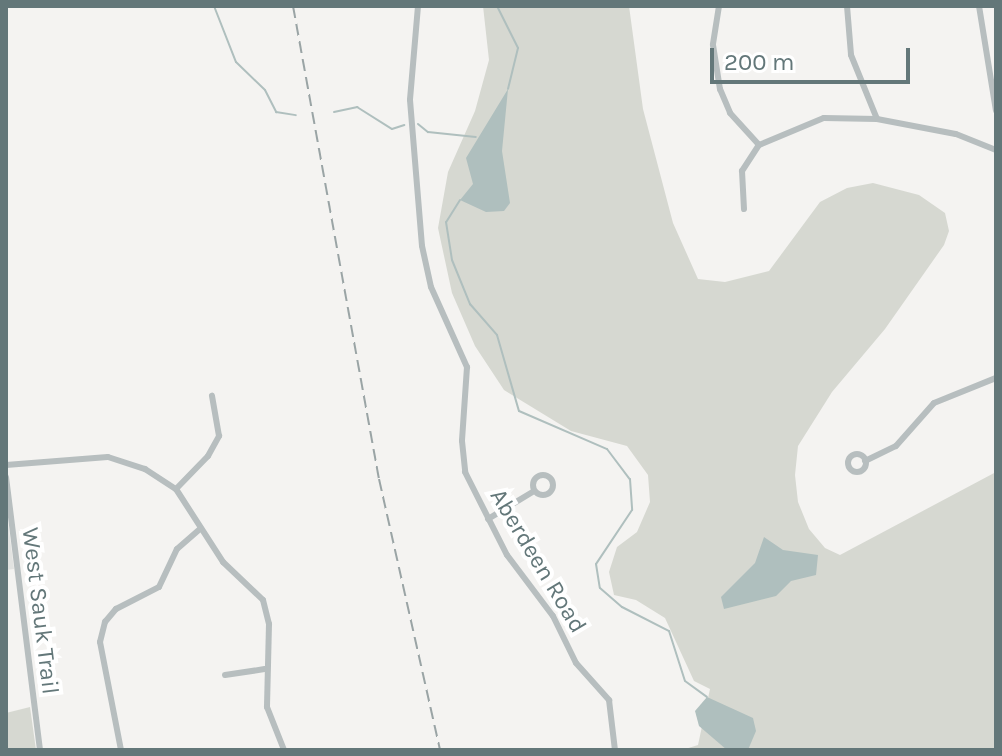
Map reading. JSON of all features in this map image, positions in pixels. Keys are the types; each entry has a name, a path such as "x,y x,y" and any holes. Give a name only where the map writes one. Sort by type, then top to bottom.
{"street":[{"name":"Aberdeen Road","path":"418,6 410,100 422,246 431,287 467,367 462,441 465,472 507,555 553,616 576,663 609,700 615,750"},
{"path":"719,6 713,45 720,89 730,113 759,145"},
{"path":"847,6 851,55 877,119"},
{"path":"979,6 996,111"},
{"path":"744,209 742,171 759,145 824,118 877,119 956,134 996,150"},
{"path":"865,461 896,446 934,403 996,378"},
{"path":"176,489 208,456 219,436 212,396"},
{"path":"6,465 108,457 145,469 176,489 223,562 263,600 269,624 265,669 271,726 284,750"},
{"name":"West Sauk Trail","path":"6,477 40,750"},
{"path":"488,519 534,491"},
{"path":"121,750 100,642 105,622 116,609 159,587 177,549 200,529"},
{"path":"225,675 265,669"}],"shaded area":[{"path":"483,6 629,6 643,109 673,223 698,279 725,282 769,271 820,202 847,188 873,183 919,195 945,213 949,231 944,245 885,329 832,392 798,446 795,475 798,502 809,529 825,548 840,555 996,472 996,750 682,750 698,745 710,689 694,681 665,618 636,600 614,595 609,572 617,547 637,532 650,502 648,475 627,446 571,431 504,390 475,346 452,293 438,228 448,172 475,111 489,60"},
{"path":"508,89 502,151 510,203 504,211 486,212 460,200 473,184 466,158"},
{"path":"6,507 14,569 6,570"},
{"path":"764,537 783,550 818,555 816,575 791,581 776,596 724,609 721,597 755,563"},
{"path":"707,697 753,718 756,731 748,750 727,750 699,726 695,711"},
{"path":"30,707 36,750 6,750 6,713"}],"waterway":[{"path":"214,6 236,62 265,90 276,112 296,115"},
{"path":"497,6 518,48 508,89"},
{"path":"334,112 357,107 392,129 404,125"},
{"path":"418,124 428,132 476,137"},
{"path":"460,200 446,222 452,260 470,304 497,335 519,411 607,449 630,479 632,510 596,564 600,588 622,607 669,631 685,681 707,697"}],"railway":[{"path":"293,6 379,479 440,750"}]}
